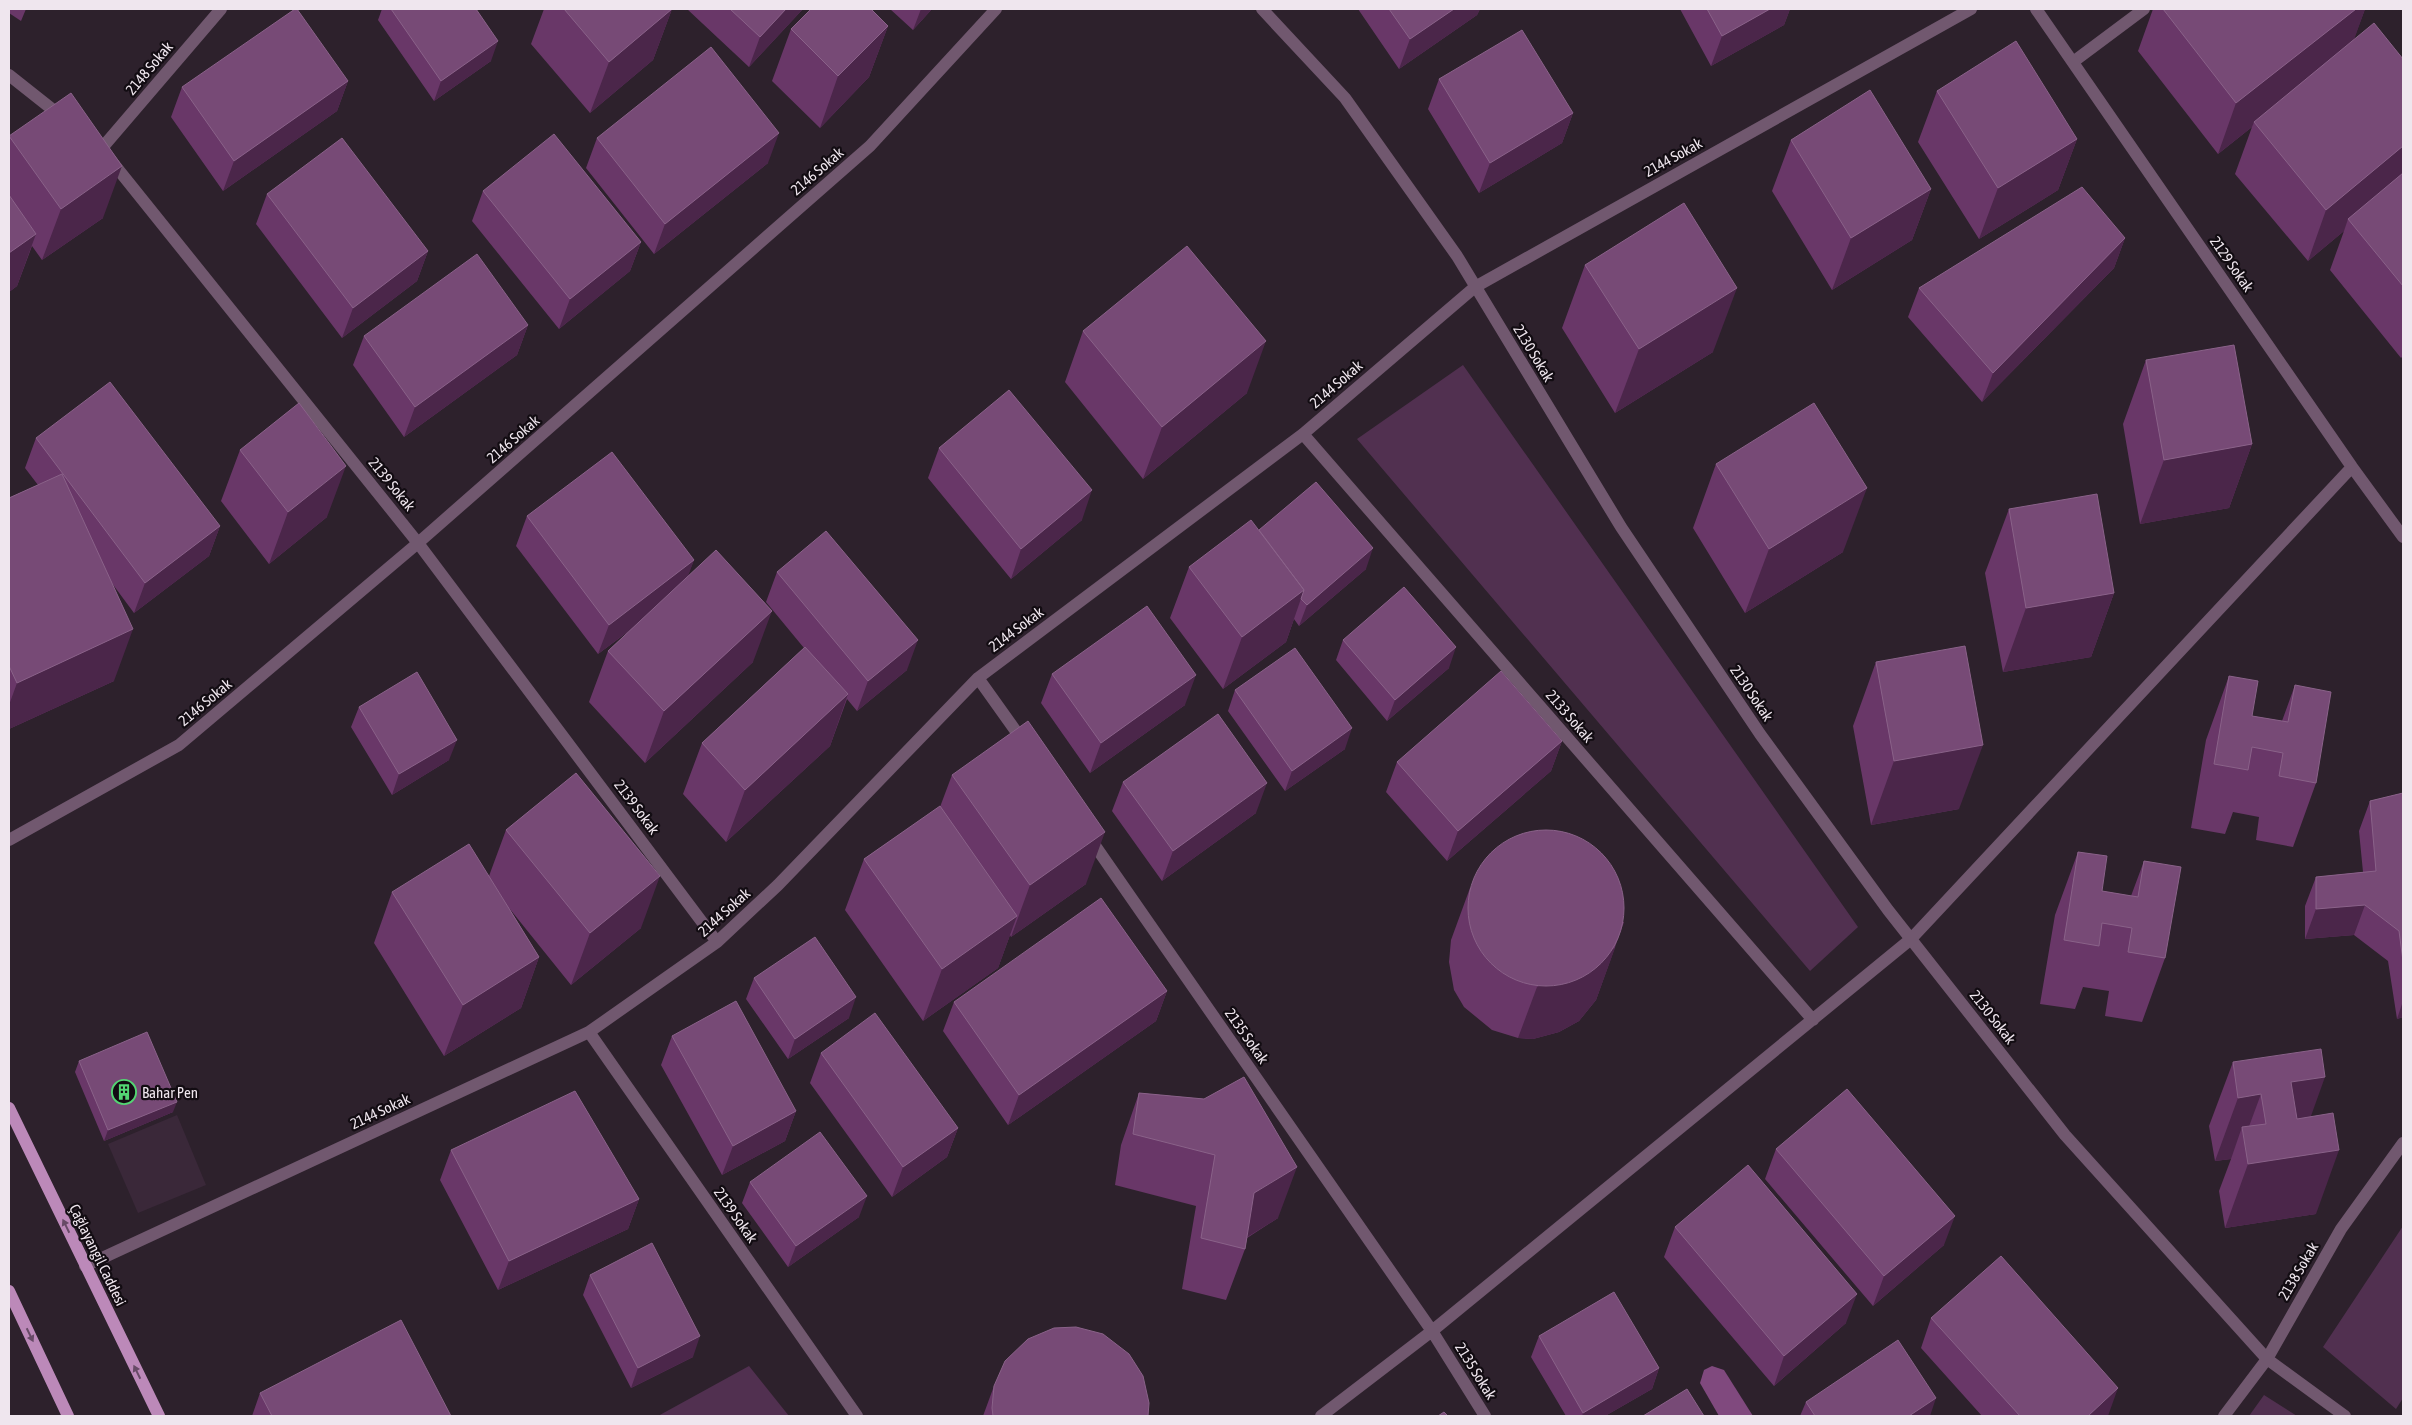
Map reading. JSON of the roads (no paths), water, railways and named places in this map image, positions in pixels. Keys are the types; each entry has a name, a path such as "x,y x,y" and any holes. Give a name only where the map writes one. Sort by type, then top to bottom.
{"main road":[{"name":"Çağlayangil Caddesi","path":"9,1108 158,1416"},
{"path":"9,1291 68,1416"}],"street":[{"name":"2148 Sokak","path":"98,145 220,9"},
{"name":"2146 Sokak","path":"9,840 179,745 418,543 870,146 996,9"},
{"name":"2130 Sokak","path":"1262,9 1345,98 1456,256 1638,552 1760,734 1911,940 2065,1135 2268,1359 2345,1416"},
{"name":"2144 Sokak","path":"85,1266 589,1032 718,942 778,885 978,678 1303,434 1475,287 1971,9"},
{"name":"2129 Sokak","path":"2036,9 2352,467 2403,537"},
{"path":"2073,62 2144,9"},
{"path":"9,75 71,124"},
{"name":"2139 Sokak","path":"98,145 418,543 718,942"},
{"name":"2133 Sokak","path":"1303,434 1813,1020"},
{"path":"1321,1416 1432,1331 1911,940 2352,467"},
{"path":"978,678 1029,751"},
{"name":"2135 Sokak","path":"1080,825 1432,1331 1486,1416"},
{"name":"2139 Sokak","path":"589,1032 857,1416"},
{"name":"2138 Sokak","path":"2224,1416 2268,1359 2341,1229 2403,1143"}],"place":[{"name":"Bahar Pen","path":"124,1092"}]}
